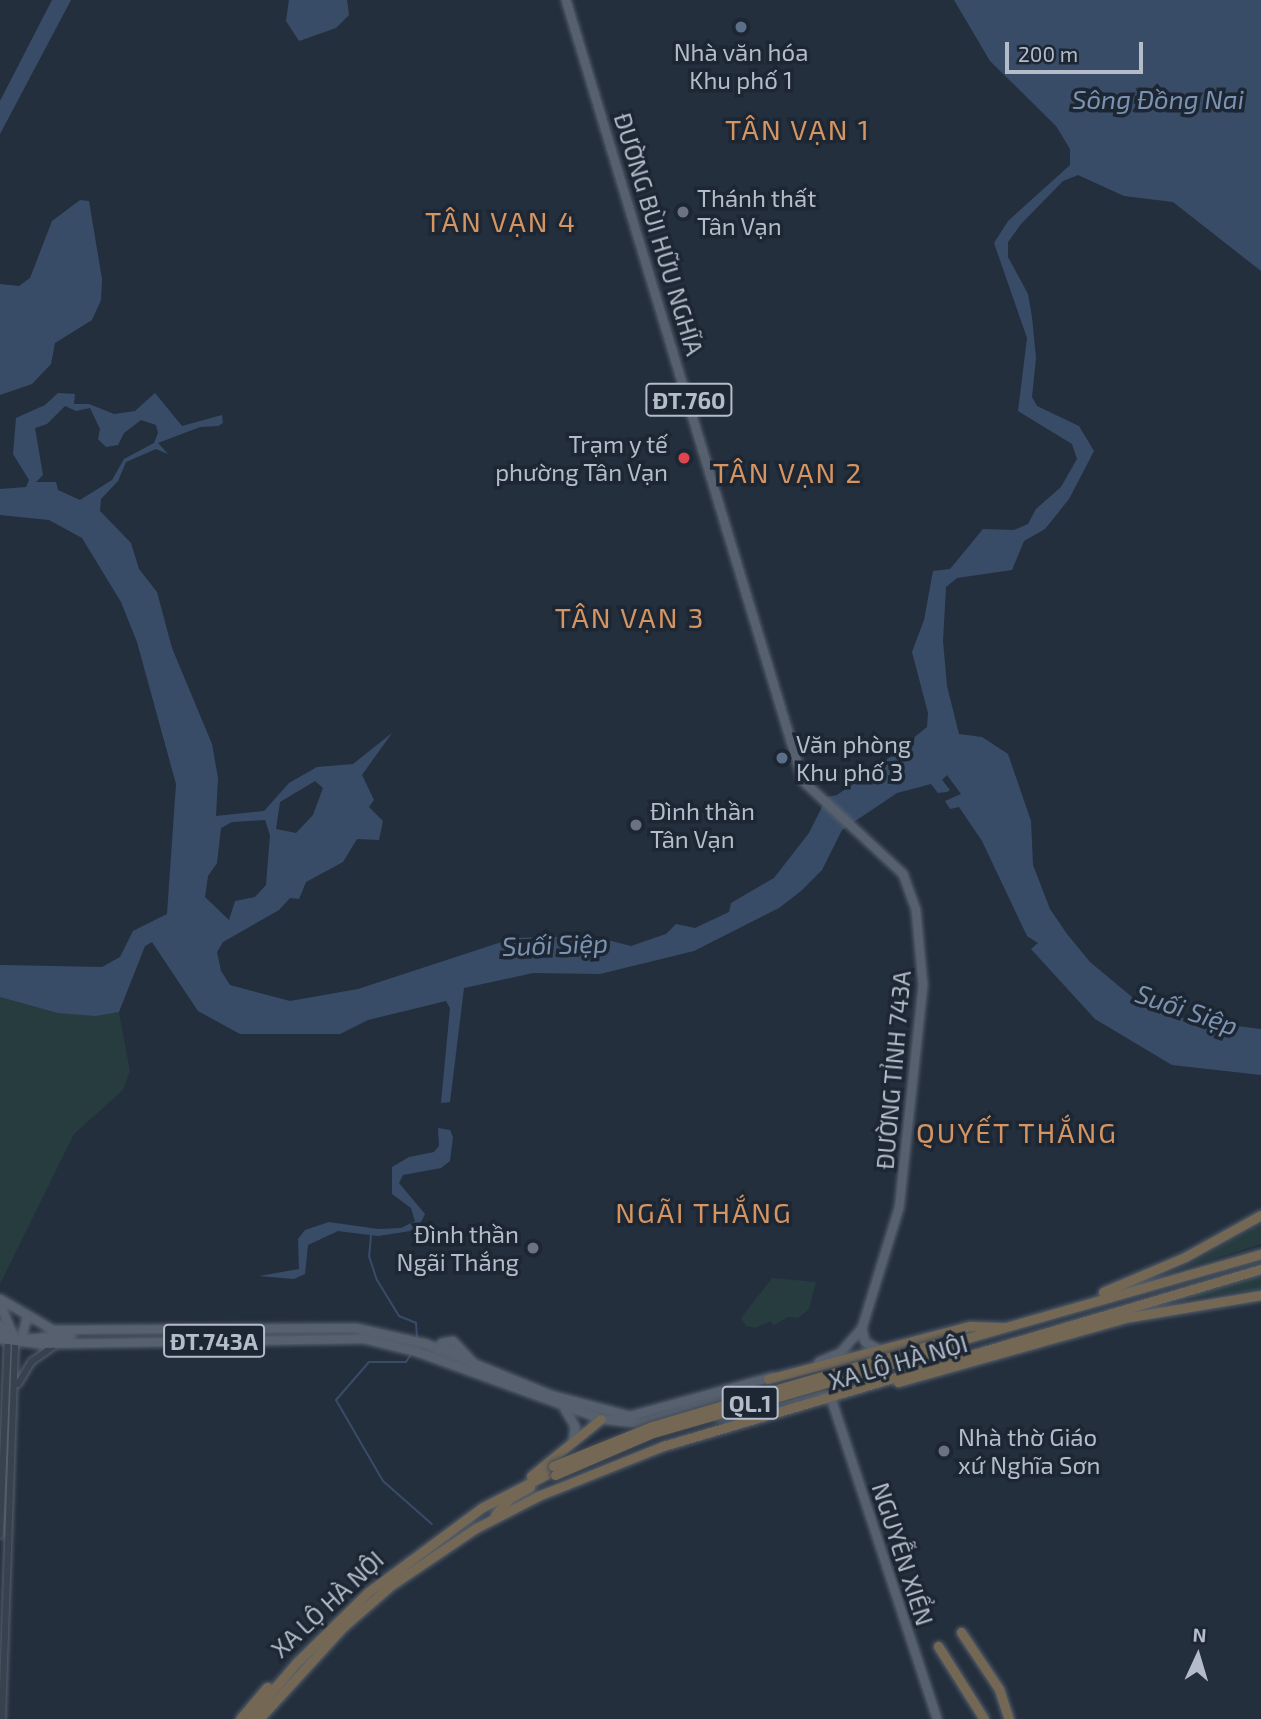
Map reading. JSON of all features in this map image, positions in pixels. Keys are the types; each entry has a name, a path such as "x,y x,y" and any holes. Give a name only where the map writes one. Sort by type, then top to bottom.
{"highway":[{"path":"1082,1302 1185,1256 1261,1215"},
{"name":"XA LỘ HÀ NỘI","path":"949,1344 1082,1302 1261,1254"},
{"name":"XA LỘ HÀ NỘI","path":"831,1399 1034,1334 1261,1269"},
{"name":"XA LỘ HÀ NỘI","path":"259,1719 344,1626 433,1555 511,1509 583,1478 679,1447 696,1436 1091,1328 1179,1306 1261,1295"},
{"path":"1072,1323 1091,1328 1104,1313"},
{"name":"XA LỘ HÀ NỘI","path":"883,1350 970,1326 1005,1327"},
{"name":"XA LỘ HÀ NỘI","path":"949,1344 1001,1333 1034,1334"},
{"name":"QL.1","path":"551,1471 691,1417 949,1344"},
{"name":"QL.1","path":"768,1379 883,1350"},
{"path":"510,1491 572,1445 604,1416"},
{"name":"XA LỘ HÀ NỘI","path":"240,1719 325,1626 368,1591 510,1491 551,1471"},
{"name":"XA LỘ HÀ NỘI","path":"492,1519 510,1499 551,1471"},
{"name":"XA LỘ HÀ NỘI","path":"476,1528 506,1517 511,1509"},
{"name":"XA LỘ HÀ NỘI","path":"248,1719 296,1663 368,1591"},
{"path":"963,1634 1016,1719"},
{"path":"939,1648 975,1702 983,1719"},
{"path":"999,1689 1009,1719"}],"main road":[{"name":"ĐƯỜNG BÙI HỮU NGHĨA","path":"566,0 800,775 816,797"},
{"name":"ĐƯỜNG TỈNH 743A","path":"604,1416 639,1416 768,1379 835,1356 862,1328 898,1208 923,985 909,886 902,874 816,797"},
{"path":"0,1301 40,1325 85,1333"},
{"path":"0,1301 11,1340"},
{"path":"11,1340 27,1317"},
{"path":"0,1325 11,1340"},
{"path":"11,1340 40,1325"},
{"name":"ĐT.743A","path":"11,1340 34,1335 63,1336 85,1333 356,1328 407,1337 563,1408 632,1424 656,1420 724,1399 747,1407 780,1402 816,1392 831,1399"},
{"path":"862,1328 865,1342 883,1350"},
{"name":"ĐT.743A","path":"11,1340 57,1343 338,1338 417,1352 437,1352 604,1416"},
{"path":"437,1352 453,1341 477,1366"},
{"name":"NGUYỄN XIỂN","path":"831,1399 937,1719"},
{"path":"656,1420 747,1414 780,1402"},
{"path":"563,1408 575,1426 572,1445"}],"street":[{"path":"0,1535 11,1340"},
{"path":"2,1719 16,1390 11,1340"},
{"path":"16,1390 31,1362 57,1343"},
{"path":"0,1367 7,1382"}],"green space":[{"path":"0,997 96,1016 119,1012 130,1071 123,1090 74,1134 0,1284"},
{"path":"1261,1224 1261,1244 1165,1274 1190,1264"},
{"path":"1261,1276 1261,1289 1175,1300"},
{"path":"772,1278 816,1282 809,1309 798,1318 788,1317 774,1325 770,1321 755,1328 746,1326 741,1318"}],"water":[{"path":"52,0 71,0 0,134 0,101"},
{"path":"289,0 347,0 349,15 336,28 299,41 286,21"},
{"path":"954,0 1261,0 1261,271 1173,202 1124,196 1078,175 1063,181 1021,224 1008,242 1008,257 1028,294 1032,317 1036,358 1032,397 1037,406 1079,426 1094,451 1069,499 1045,529 1024,541 1012,570 957,578 946,587 943,641 947,686 959,734 982,737 1008,754 1031,821 1033,865 1050,909 1067,934 1090,962 1144,1007 1189,1020 1261,1029 1261,1075 1172,1065 1095,1019 1031,949 1038,943 1027,936 982,841 959,807 950,809 945,801 961,794 947,775 942,780 950,790 947,792 938,793 931,784 897,793 842,830 822,870 801,891 779,908 694,951 600,974 533,973 464,988 450,1102 441,1103 450,1008 446,1001 368,1020 340,1034 240,1034 198,1011 152,942 145,946 119,1012 96,1016 58,1013 0,997 0,965 102,967 120,957 133,931 167,914 176,784 137,642 121,602 82,538 49,520 0,515 0,489 26,487 29,480 13,454 16,418 45,405 58,393 75,394 74,404 89,404 114,414 135,411 155,393 182,426 222,415 223,423 218,426 200,427 158,443 168,454 156,449 126,462 118,481 101,499 100,511 131,543 139,569 157,592 172,648 212,744 218,778 216,816 264,811 289,783 317,767 353,764 392,733 362,775 374,800 369,807 383,821 379,840 357,839 343,862 306,882 299,899 290,898 279,910 223,942 217,952 221,971 230,985 290,1001 358,989 514,938 592,936 631,946 666,934 676,924 695,928 729,912 731,903 774,878 809,833 827,797 837,795 879,766 927,727 928,713 912,652 924,620 933,571 950,569 983,529 1014,530 1028,524 1036,509 1061,487 1077,459 1072,444 1018,411 1027,338 994,243 1008,221 1070,165 1070,149 1056,126 990,61","holes":["65,406 76,411 90,408 100,429 98,439 106,447 118,445 124,433 141,420 156,425 158,433 154,443 124,459 112,480 80,500 58,490 56,482 36,482 43,475 35,428 47,424","315,781 323,788 313,815 296,833 276,829 280,802","265,820 270,835 266,885 255,897 235,901 229,920 205,897 208,876 217,863 221,828 232,822"]},
{"path":"80,200 89,201 102,279 101,300 92,320 55,343 51,364 32,384 0,395 0,284 19,286 30,278 52,221"},
{"path":"438,1128 450,1130 453,1137 450,1161 441,1168 403,1175 399,1183 425,1214 417,1230 378,1236 338,1231 308,1245 305,1274 294,1279 259,1276 299,1269 298,1239 305,1230 329,1222 378,1229 401,1228 415,1221 411,1208 392,1194 392,1167 409,1157 434,1152 439,1146"}],"waterway":[{"path":"371,1235 369,1256 377,1280 399,1316 416,1323 417,1339"},
{"path":"411,1354 406,1362 369,1362 336,1400 383,1481 432,1524"}],"place":[{"name":"Nhà văn hóa Khu phố 1","path":"741,27"},
{"name":"Thánh thất Tân Vạn","path":"683,212"},
{"name":"Trạm y tế phường Tân Vạn","path":"684,458"},
{"name":"Văn phòng Khu phố 3","path":"782,758"},
{"name":"Đình thần Tân Vạn","path":"636,825"},
{"name":"Đình thần Ngãi Thắng","path":"533,1248"},
{"name":"Nhà thờ Giáo xứ Nghĩa Sơn","path":"944,1451"}],"district":[{"name":"TÂN VẠN 1","path":"798,129"},
{"name":"TÂN VẠN 4","path":"501,221"},
{"name":"TÂN VẠN 2","path":"788,472"},
{"name":"TÂN VẠN 3","path":"630,617"},
{"name":"QUYẾT THẮNG","path":"1017,1132"},
{"name":"NGÃI THẮNG","path":"704,1212"}],"water label":[{"name":"Sông Đồng Nai","path":"1158,99"},
{"name":"Suối Siệp","path":"555,944"},
{"name":"Suối Siệp","path":"1187,1009"}]}
